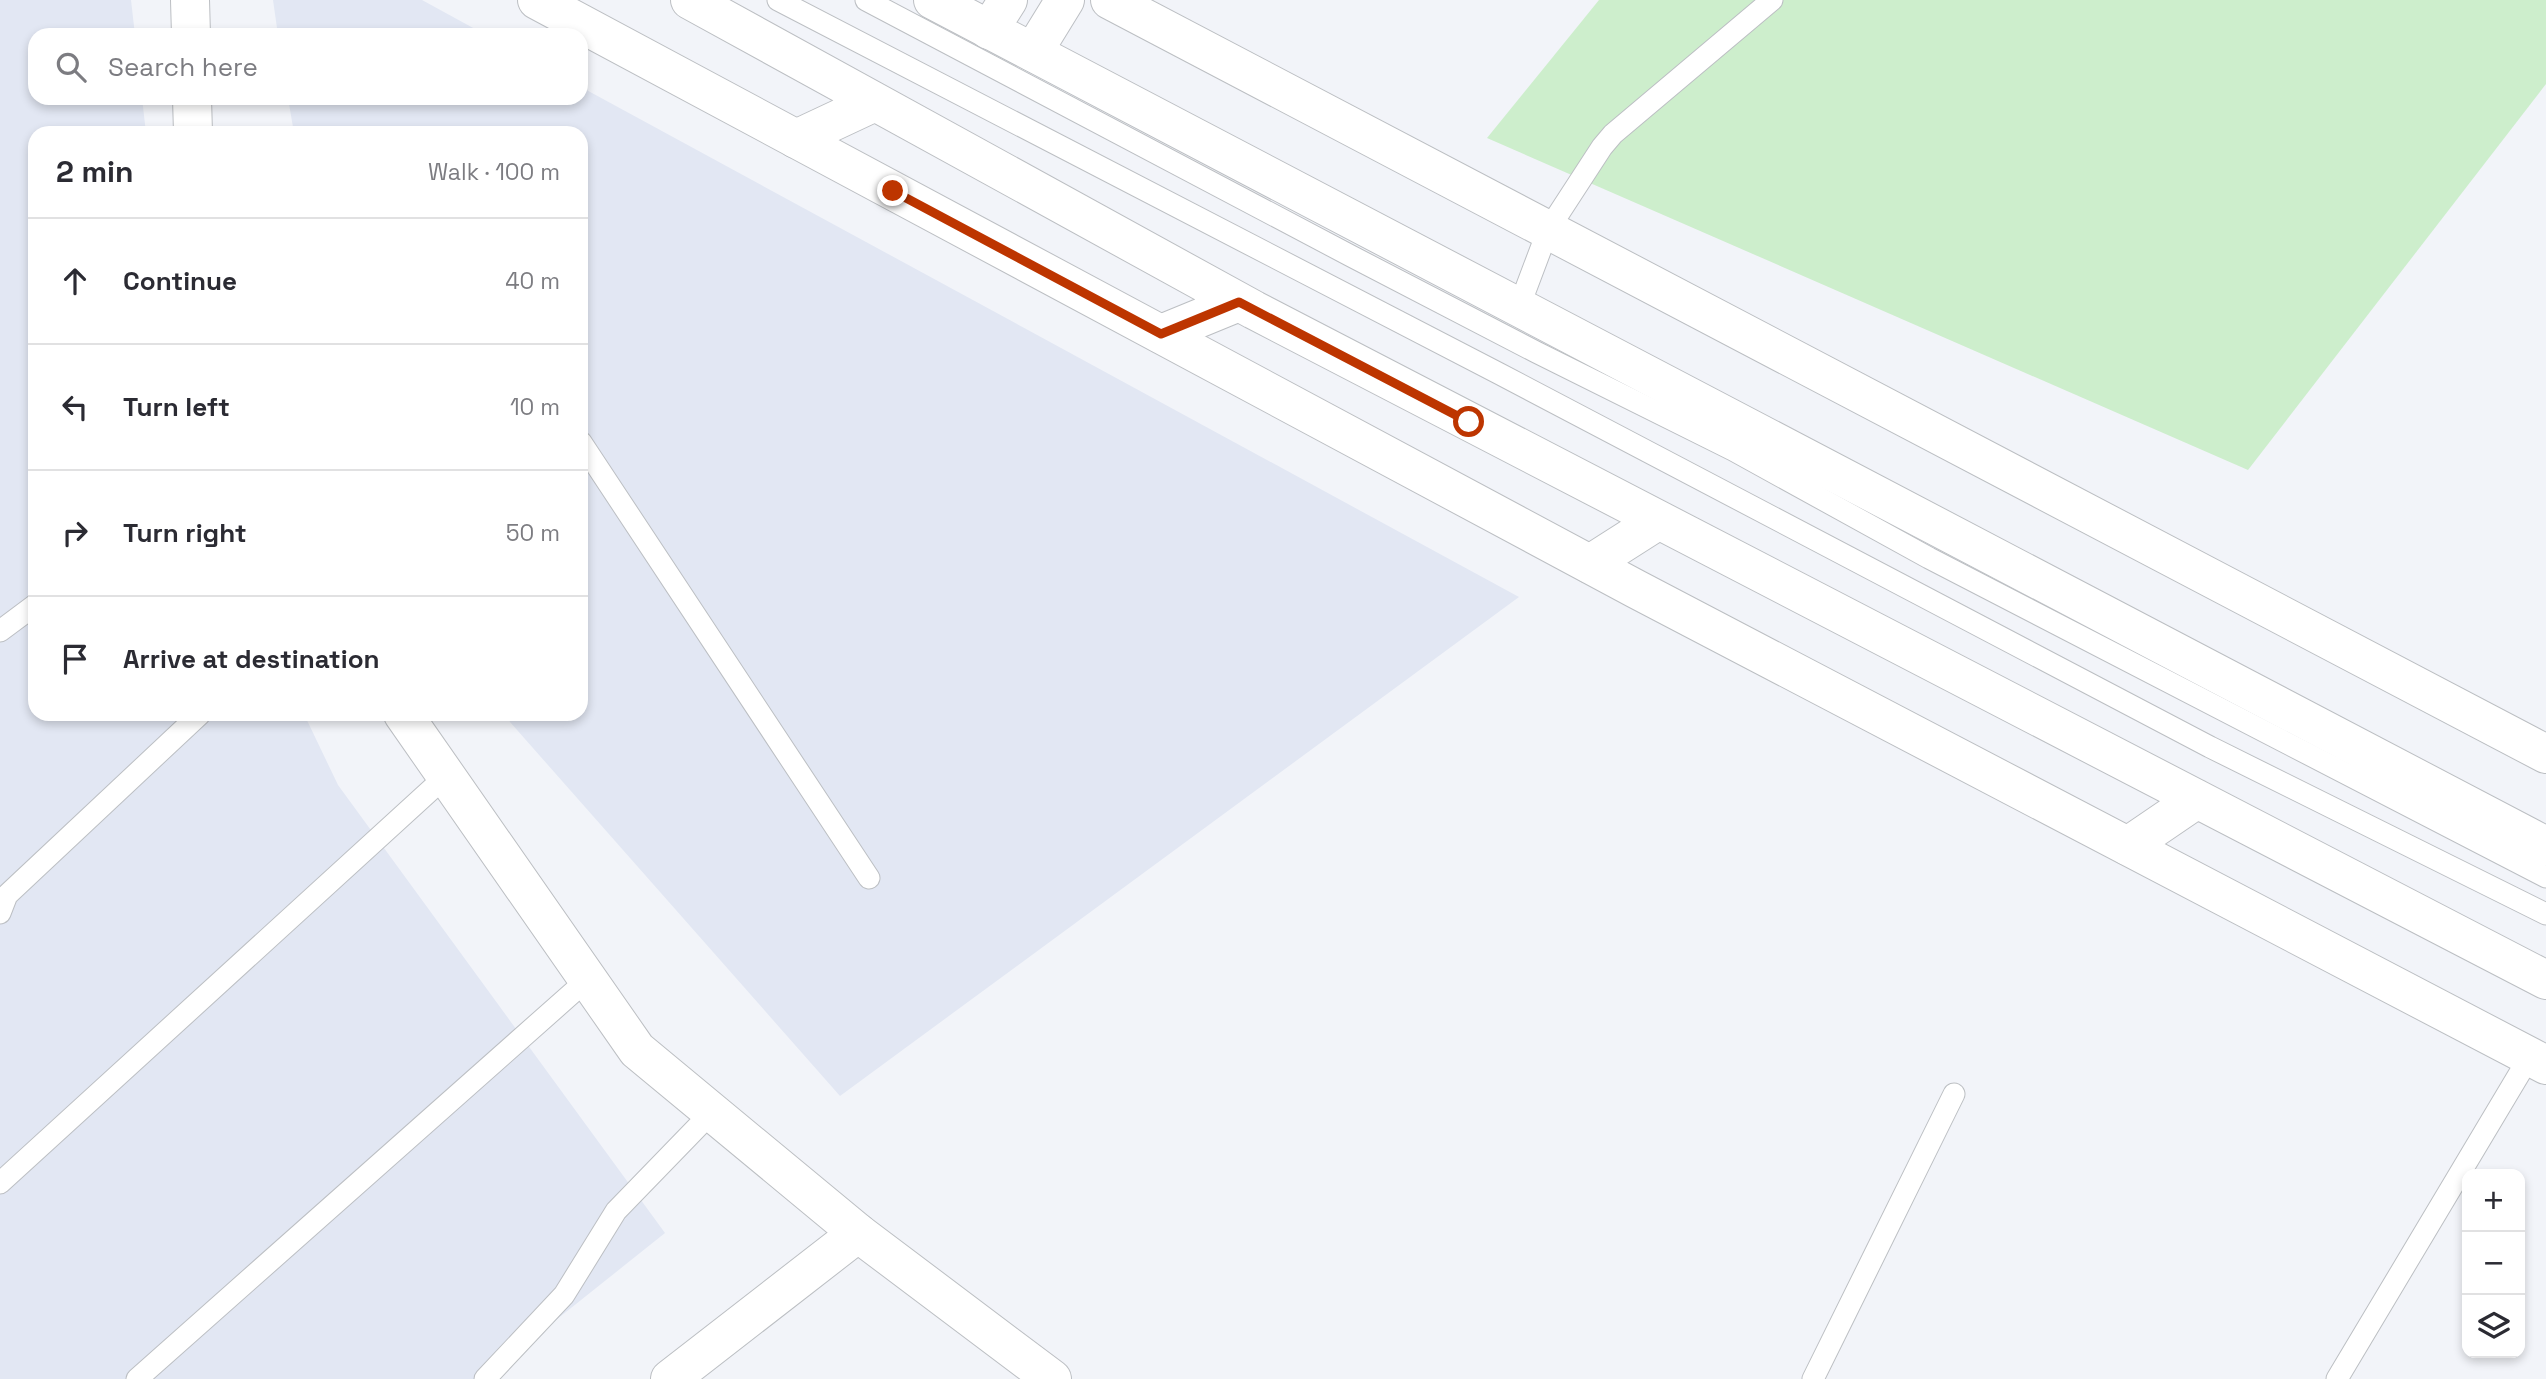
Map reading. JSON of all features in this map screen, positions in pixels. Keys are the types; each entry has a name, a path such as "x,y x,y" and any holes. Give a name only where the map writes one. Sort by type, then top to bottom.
{"street":[{"path":"190,0 191,28"},
{"path":"537,0 1590,564 2538,1061"},
{"path":"690,0 1239,302 2546,980"},
{"path":"933,0 999,15 1033,52 2546,846"},
{"path":"1033,52 1065,0"},
{"path":"1110,0 2546,754"},
{"path":"796,139 875,102"},
{"path":"192,105 193,126"},
{"path":"1161,334 1239,302"},
{"path":"1590,564 1659,520"},
{"path":"408,721 637,1050 858,1233 1052,1379"},
{"path":"2128,846 2197,799"},
{"path":"670,1379 858,1233"}],"lane":[{"path":"778,0 1510,379 2198,741 2546,914"},
{"path":"866,0 1511,340 1733,450 1929,558 2546,877"},
{"path":"1519,307 1548,230 1602,146 1772,0"},
{"path":"588,453 869,878"},
{"path":"0,631 28,610"},
{"path":"0,913 7,895 193,721"},
{"path":"4,1172 446,776"},
{"path":"137,1379 588,979"},
{"path":"2337,1379 2538,1061"},
{"path":"1813,1379 1954,1094"},
{"path":"485,1379 564,1295 616,1211 712,1112"}],"shaded area":[{"path":"0,0 131,0 134,28 28,28 28,105 143,105 145,126 28,126 28,721 307,721 338,785 665,1233 482,1379 0,1379"},
{"path":"273,0 422,0 473,28 277,28"},
{"path":"588,91 1519,597 840,1096 510,721 588,721 588,126 293,126 289,105 588,105"}],"green space":[{"path":"1599,0 2546,0 2546,84 2248,470 1487,138"}],"route":[{"path":"893,191 1161,334 1239,302 1469,422"}]}
